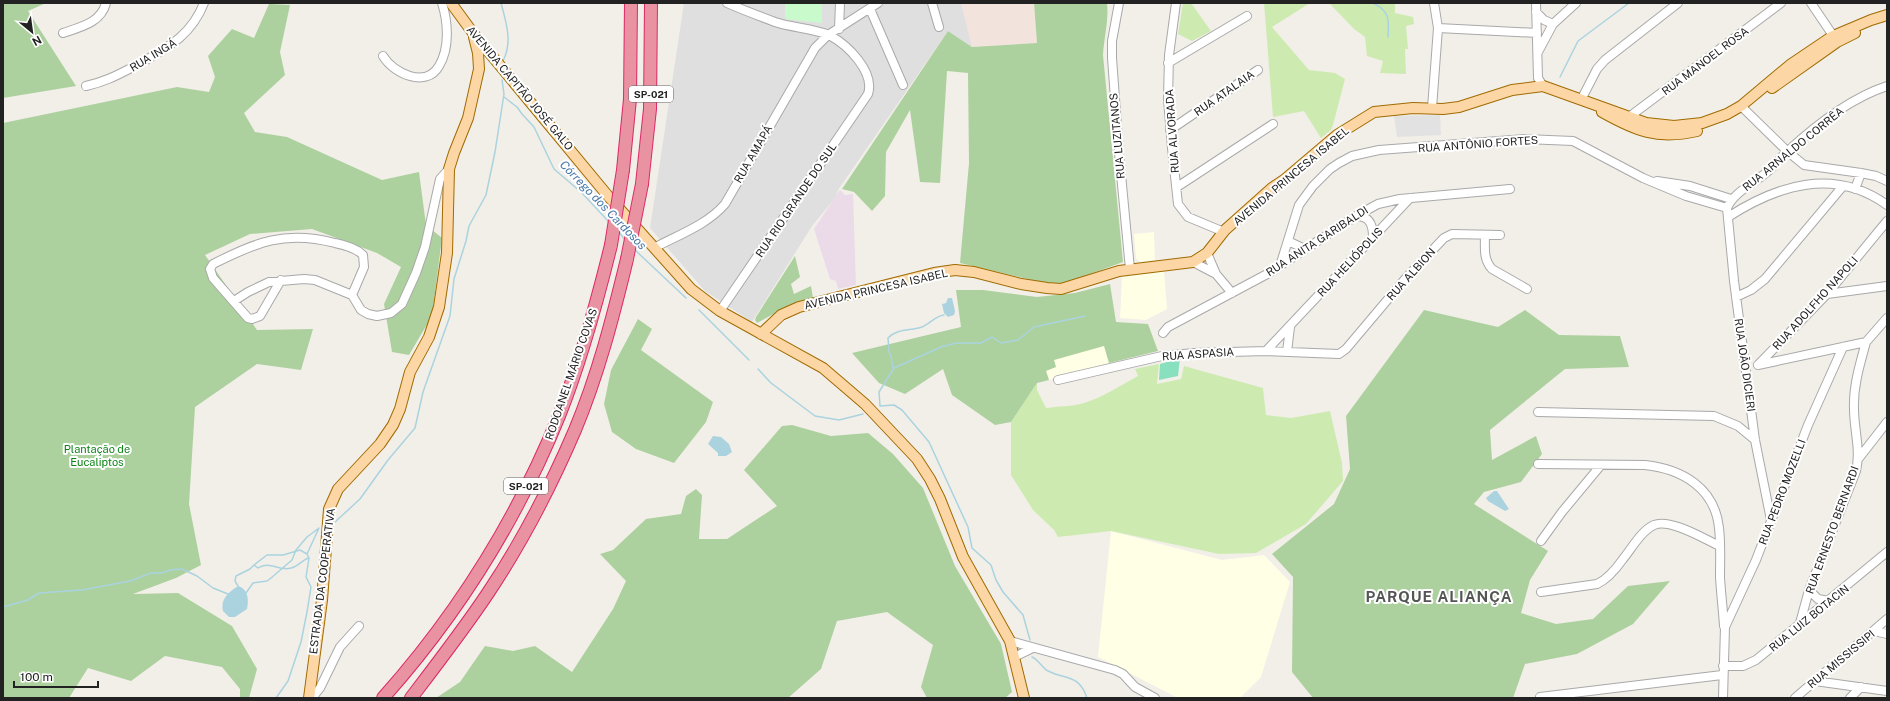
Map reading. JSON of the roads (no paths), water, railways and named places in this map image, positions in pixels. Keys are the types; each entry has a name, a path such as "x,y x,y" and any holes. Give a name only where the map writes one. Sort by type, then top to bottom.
{"highway":[{"name":"RODOANEL MÁRIO COVAS","path":"383,698 464,595 497,542 527,484 559,415 596,302 611,245 624,170 630,99 631,3"},
{"name":"RODOANEL MÁRIO COVAS","path":"411,698 488,593 520,539 551,483 591,390 628,260 642,184 650,109 651,3"}],"main road":[{"name":"AVENIDA CAPITÃO JOSÉ GALO","path":"451,3 473,33 482,50 494,59 654,248 699,296 720,311 823,368 870,409 917,459 930,479 940,499 963,556 1010,641 1024,698"},
{"name":"AVENIDA PRINCESA ISABEL","path":"1581,100 1629,127 1646,133 1678,134 1710,128 1723,123 1743,108 1790,66 1835,39 1871,20 1887,15"},
{"name":"AVENIDA PRINCESA ISABEL","path":"1835,39 1887,22"},
{"name":"ESTRADA DA COOPERATIVA","path":"310,698 322,600 329,509 338,489 388,436 400,409 410,372 435,324 447,253 450,169 454,153 468,118 482,50"},
{"path":"479,69 494,59"},
{"name":"AVENIDA PRINCESA ISABEL","path":"761,334 781,315 799,307 934,273 955,270 974,272 1021,284 1047,288 1061,288 1130,269 1193,262 1207,254 1224,232 1272,188 1284,180 1337,135 1360,120 1380,111 1459,107 1512,90 1543,86 1581,100 1609,108 1629,117 1659,126 1687,126 1717,119 1743,108"}],"street":[{"path":"63,33 96,20 102,13 106,3"},
{"name":"RUA INGÁ","path":"86,86 106,82 172,45 182,37 196,20 204,3"},
{"path":"383,56 392,68 407,76 425,77 434,72 439,67 445,46 446,21 442,3"},
{"path":"727,3 777,22 828,35 839,30 878,3"},
{"path":"839,30 840,3"},
{"path":"932,3 939,27"},
{"name":"RUA LUZITANOS","path":"1119,3 1112,41 1112,58 1118,146 1130,269"},
{"name":"RUA ALVORADA","path":"1176,3 1168,63 1170,130 1178,204 1188,217 1224,232"},
{"path":"1432,108 1438,28 1434,3"},
{"path":"1536,3 1538,78 1543,86"},
{"path":"1537,52 1553,24 1576,3"},
{"path":"1581,100 1597,69 1605,60 1678,3"},
{"name":"RUA MANOEL ROSA","path":"1629,117 1781,3"},
{"path":"1811,4 1835,39"},
{"path":"870,9 903,85"},
{"path":"1536,12 1544,20 1553,24"},
{"path":"1168,63 1247,16"},
{"path":"1438,28 1537,33"},
{"name":"RUA RIO GRANDE DO SUL","path":"720,311 868,94 870,88 863,66 845,47 828,35"},
{"name":"RUA AMAPÁ","path":"654,248 704,222 724,204 815,48 828,35"},
{"name":"RUA ATALAIA","path":"1170,130 1258,70"},
{"name":"RUA ARNALDO CORRÊA","path":"1727,208 1731,199 1776,165 1787,151 1851,104 1887,86"},
{"path":"1743,108 1787,151 1804,165 1861,173 1876,176 1887,181"},
{"path":"1177,188 1273,124"},
{"name":"RUA ANTÔNIO FORTES","path":"1280,266 1299,205 1313,186 1339,163 1352,156 1366,152 1525,139 1569,140 1581,144 1625,170 1650,181 1686,196 1727,208"},
{"path":"234,301 258,286 282,280 315,280 352,295 361,310 368,314 377,316 391,313 402,304 416,273 425,247 440,179 450,169"},
{"path":"1829,184 1833,169"},
{"path":"1855,189 1861,173"},
{"path":"1650,181 1690,186 1731,199"},
{"path":"1728,217 1752,202 1778,191 1802,184 1829,184 1843,186 1877,198 1887,205"},
{"path":"1736,296 1751,290 1765,279 1843,186"},
{"name":"RUA ANITA GARIBALDI","path":"1163,332 1168,327 1280,266 1356,216 1378,204 1400,199 1510,189"},
{"name":"RUA HELIÓPOLIS","path":"1266,351 1410,198"},
{"name":"RUA JOÃO DICIERI","path":"1727,208 1736,296 1755,440 1771,520"},
{"path":"1356,216 1361,216 1370,220 1373,237"},
{"name":"RUA ADOLFHO NAPOLI","path":"1758,365 1826,294 1887,220"},
{"name":"RUA ALBION","path":"1341,353 1444,238 1452,234 1500,235"},
{"path":"1485,235 1485,254 1488,264 1526,289"},
{"path":"282,280 260,316 257,319 248,318 213,278 210,269 213,264 256,243 298,237 310,238 344,245 359,251 363,255 364,266 352,295"},
{"path":"1288,241 1305,249"},
{"path":"1207,254 1216,274 1232,293"},
{"path":"1193,262 1216,274"},
{"path":"1826,294 1887,286"},
{"path":"1746,368 1866,342 1887,318"},
{"path":"1287,352 1290,327"},
{"name":"RUA ERNESTO BERNARDI","path":"1800,623 1809,590 1856,471 1859,458 1854,408 1856,382 1866,342"},
{"name":"RUA PEDRO MOZELLI","path":"1723,698 1724,627 1756,560 1808,425 1843,347"},
{"name":"RUA ASPASIA","path":"1058,380 1164,356 1200,352 1266,351 1335,355 1341,353"},
{"path":"1538,412 1714,416 1738,426 1755,440"},
{"path":"1859,458 1887,422"},
{"path":"1538,464 1661,466 1680,473 1693,480 1703,489 1711,501 1719,527 1720,577 1724,627"},
{"path":"1541,541 1600,465"},
{"path":"1541,592 1602,582 1621,562 1646,531 1659,524 1673,525 1720,546"},
{"name":"RUA LUIZ BOTACIN","path":"1540,697 1723,671 1748,664 1764,654 1887,552"},
{"path":"1809,590 1818,599 1829,601"},
{"name":"RUA MISSISSIPI","path":"1795,698 1887,619"},
{"path":"310,698 320,688 340,647 359,626"},
{"path":"1874,631 1887,634"},
{"path":"1010,641 1029,648 1115,670 1123,674 1135,687 1155,698"},
{"path":"1014,657 1029,648"},
{"path":"1815,681 1887,691"},
{"path":"1850,698 1861,687"}],"water":[{"path":"948,298 952,298 955,311 954,315 948,317 944,313 942,304 946,303"},
{"path":"713,436 721,437 729,444 732,452 726,456 718,456 718,453 708,444"},
{"path":"1494,491 1497,491 1509,509 1505,511 1488,501 1486,498"},
{"path":"238,586 246,592 248,602 247,609 235,617 229,617 223,611 222,607 224,599"}],"waterway":[{"path":"501,3 508,32 508,47 503,61"},
{"path":"1373,3 1383,9 1387,17 1388,37"},
{"path":"1560,77 1578,41 1629,3"},
{"path":"335,522 360,499 388,460 415,428 423,392 450,316 454,279 469,226 486,195 495,152 504,94 502,80"},
{"name":"Córrego dos Cardosos","path":"504,97 517,107 534,127 554,169 582,193 609,222"},
{"name":"Córrego dos Cardosos","path":"619,232 625,240"},
{"name":"Córrego dos Cardosos","path":"635,250 686,298"},
{"name":"Córrego dos Cardosos","path":"699,310 749,360"},
{"path":"893,368 889,352 888,338 900,331 922,327 944,315"},
{"name":"Córrego dos Cardosos","path":"1030,640 1023,615 1003,592 996,580 991,565 972,548 968,527 929,442 902,410 894,405 880,406 879,392 894,368 941,347 956,343 981,343 992,337 1001,343 1018,340 1034,327 1085,316"},
{"name":"Córrego dos Cardosos","path":"758,369 771,383 815,416 839,420 863,414"},
{"path":"246,593 253,583 267,581 292,560 296,550 307,537 319,528"},
{"path":"276,698 288,681 301,642 311,587 306,577 309,558 307,554 319,528"},
{"path":"254,565 267,555 283,555 300,550 307,554"},
{"path":"238,586 235,581 236,576 250,569 254,565 258,568 267,565 285,569 296,566 308,558"},
{"path":"3,607 28,600 39,593 82,590 130,581 151,573 162,573 170,570 182,569 197,576 213,588 228,594"},
{"name":"Córrego dos Cardosos","path":"1032,657 1048,671 1076,681 1084,690 1087,698"}],"district":[{"name":"PARQUE ALIANÇA","path":"1439,596"}],"park label":[{"name":"Plantação de Eucaliptos","path":"97,455"}]}
